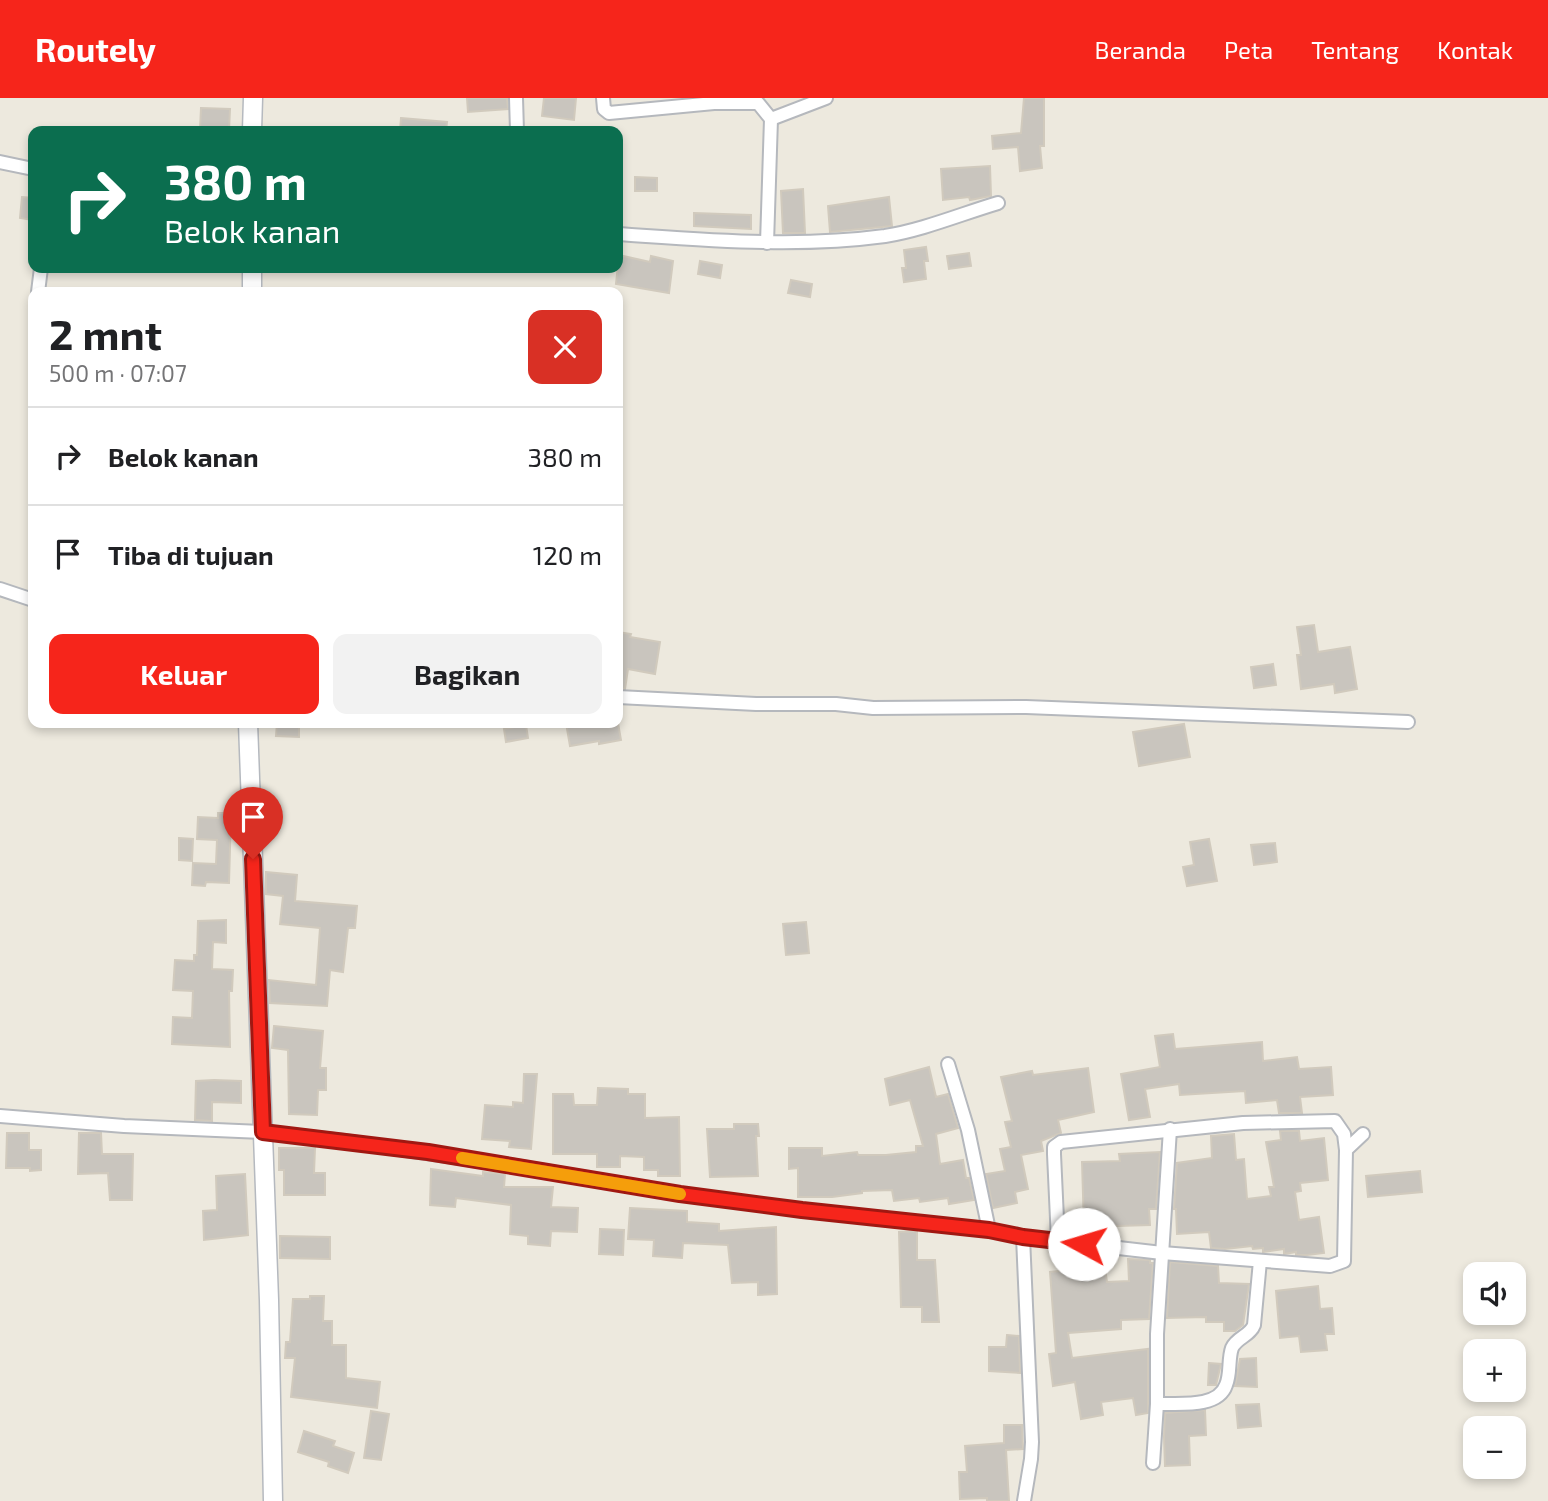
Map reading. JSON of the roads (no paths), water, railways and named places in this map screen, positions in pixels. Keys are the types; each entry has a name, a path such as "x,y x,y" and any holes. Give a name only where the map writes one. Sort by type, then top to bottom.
{"street":[{"path":"253,98 253,126"},
{"path":"516,98 517,126"},
{"path":"603,98 604,108 609,113 714,100 758,103 771,119 767,243"},
{"path":"771,119 826,98"},
{"path":"0,162 28,168"},
{"path":"623,234 767,243 887,235 998,204"},
{"path":"0,589 28,598"},
{"path":"623,696 756,704 836,704 873,708 1026,707 1408,722"},
{"path":"248,728 270,1300 273,1501"},
{"path":"948,1064 968,1130 989,1230"},
{"path":"0,1116 124,1126 263,1132 428,1152 680,1194 802,1210 989,1230 1023,1237 1162,1253 1330,1266 1344,1261 1346,1150 1343,1134 1335,1121 1243,1123 1170,1129 1057,1144 1054,1154 1058,1241"},
{"path":"1153,1463 1157,1404 1157,1334 1170,1129"},
{"path":"1346,1150 1363,1134"},
{"path":"1023,1237 1032,1442 1024,1501"},
{"path":"1157,1404 1203,1403 1221,1394 1226,1385 1232,1348 1254,1325 1260,1261"}]}
